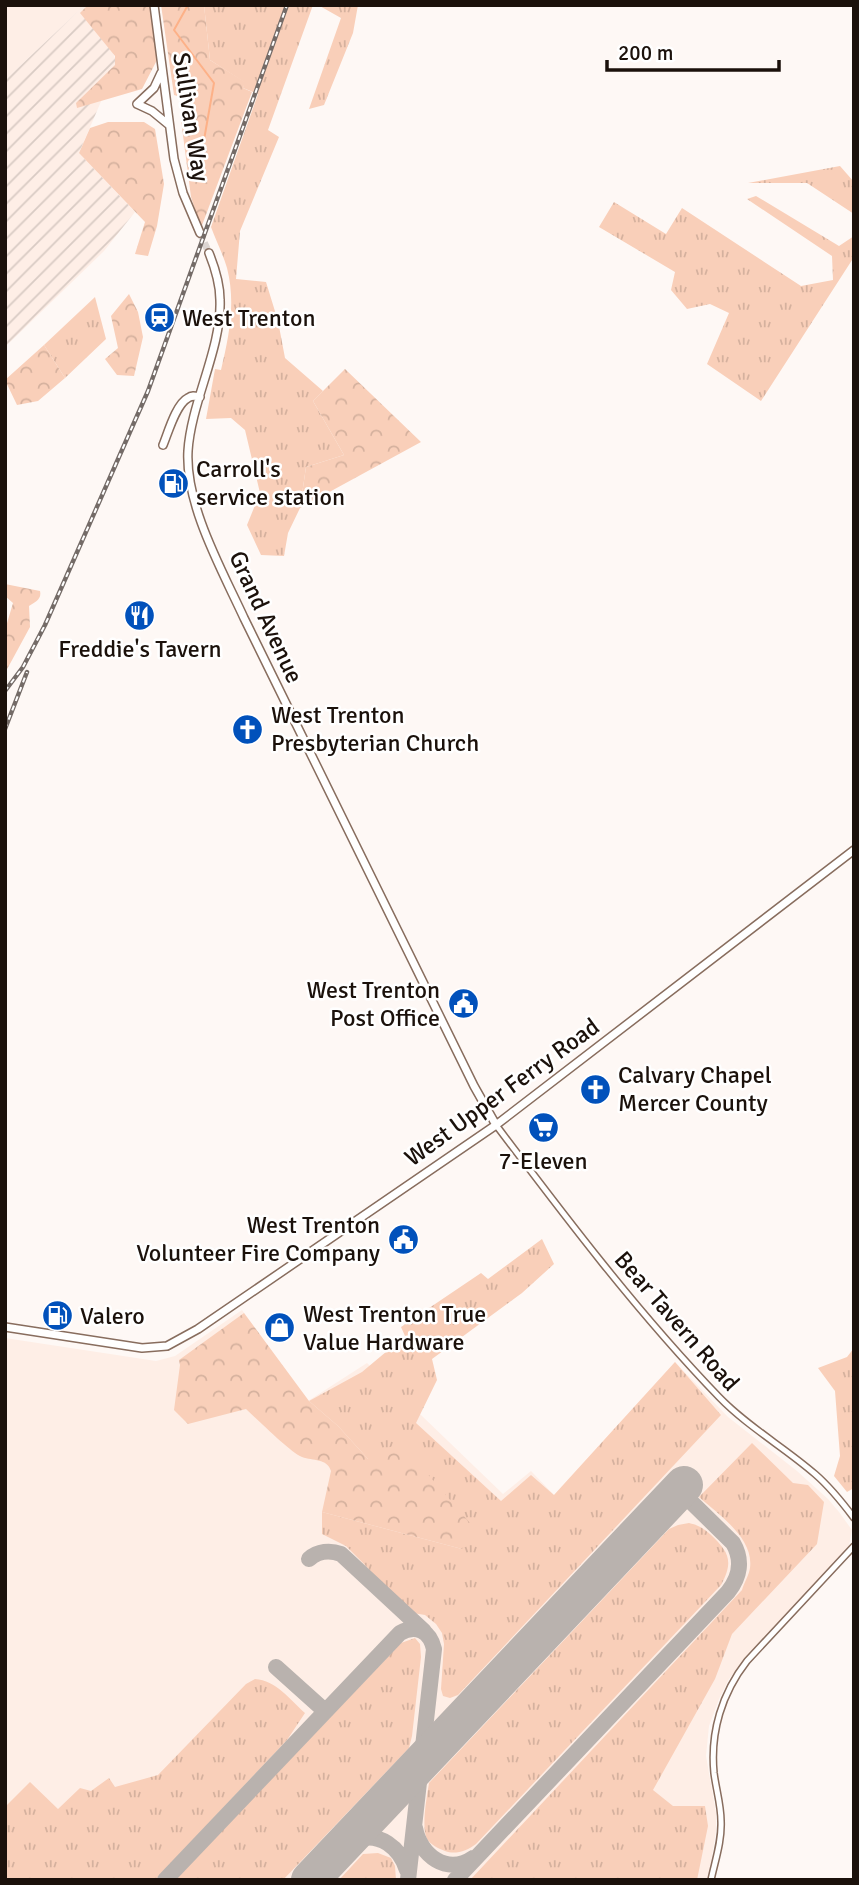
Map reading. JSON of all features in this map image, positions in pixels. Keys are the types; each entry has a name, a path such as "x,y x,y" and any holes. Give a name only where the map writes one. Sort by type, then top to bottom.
{"main road":[{"name":"Sullivan Way","path":"154,5 178,178 200,233"},
{"path":"162,69 154,88 137,104 152,111 170,125"},
{"name":"Grand Avenue","path":"209,253 219,287 220,315 190,433 188,467 192,492 210,544 301,736 496,1125"},
{"path":"163,445 185,400 192,396 200,397"},
{"name":"West Upper Ferry Road","path":"5,1326 142,1348 161,1347 176,1342 235,1305 496,1125 854,850"}],"street":[{"name":"Bear Tavern Road","path":"496,1125 593,1251 719,1397 748,1424 814,1473 854,1518"},
{"path":"711,1880 722,1822 713,1749 724,1698 739,1671 755,1651 854,1548"}],"shaded area":[{"path":"5,5 85,5 5,80"},
{"path":"85,5 141,5 112,50 117,64 79,153 135,212 104,251 5,347 5,80"},
{"path":"242,1310 308,1401 367,1363 503,1494 531,1471 554,1495 675,1362 728,1417 797,1471 839,1512 852,1530 849,1546 729,1679 709,1726 706,1756 716,1813 716,1831 708,1880 5,1880 5,1338 156,1361 175,1356"}],"green space":[{"path":"88,5 151,5 157,60 142,89 77,108 76,103 115,65 115,56 80,13"},
{"path":"161,5 204,5 210,60 245,82 243,88 252,92 201,228 191,197 181,120 195,115 193,101 174,95"},
{"path":"204,5 313,5 268,130 279,137 240,231 236,279 266,282 278,321 285,358 323,391 313,401 344,455 306,467 300,508 288,533 284,556 261,555 247,525 260,493 245,430 231,418 206,419 215,369 221,370 224,357 231,307 227,268 211,227 258,94 243,88 244,82 210,60"},
{"path":"318,5 358,5 353,33 324,105 309,109 341,18"},
{"path":"108,122 144,122 155,129 164,184 157,226 148,256 135,254 145,222 79,153 90,128"},
{"path":"840,166 854,182 854,214 807,183 748,183"},
{"path":"756,196 839,246 854,236 854,257 761,401 707,364 729,313 710,304 687,309 671,290 675,272 599,227 614,202 666,234 682,208 801,286 833,280 832,256 747,199"},
{"path":"129,294 138,312 143,337 134,376 117,375 105,359 118,348 111,316"},
{"path":"95,297 106,339 65,378 44,345"},
{"path":"44,345 65,378 38,401 17,405 5,380"},
{"path":"345,369 421,442 300,508 306,467 344,455 313,401"},
{"path":"5,584 40,591 40,596 29,606 30,627 5,673 5,630 13,603 5,596"},
{"path":"542,1239 554,1264 522,1293 432,1359 437,1380 416,1423 501,1501 531,1475 554,1495 675,1362 721,1415 458,1695 450,1698 443,1696 441,1689 444,1644 442,1633 436,1624 425,1615 407,1612 346,1546 322,1534 322,1512 462,1549 368,1459 338,1426 309,1401 362,1372 405,1336 401,1327 481,1273 488,1279"},
{"path":"244,1313 309,1401 338,1426 368,1459 400,1442 476,1530 462,1549 322,1512 331,1471 329,1467 323,1462 297,1454 246,1409 188,1424 174,1410 179,1360"},
{"path":"854,1348 854,1488 847,1492 834,1476 840,1456 835,1391 818,1368 847,1357"},
{"path":"752,1443 793,1483 808,1485 824,1502 817,1544 732,1634 715,1679 653,1790 673,1806 705,1806 708,1826 697,1880 470,1880 742,1590 750,1568 747,1547 734,1528 699,1497"},
{"path":"689,1523 707,1532 728,1557 721,1585 476,1844 453,1853 430,1843 424,1827 429,1783 669,1529"},
{"path":"415,1638 420,1644 421,1657 409,1748 283,1880 175,1880 401,1643"},
{"path":"255,1679 276,1687 305,1713 287,1740 155,1880 5,1880 5,1807 30,1782 58,1809 80,1788 91,1791 109,1778 115,1787 158,1775 246,1684"},
{"path":"378,1853 391,1858 395,1866 396,1880 339,1880 363,1854"}],"waterway":[{"path":"188,5 174,30 214,83 198,174"}],"taxiway":[{"path":"455,1880 732,1586 739,1562 733,1543 679,1490"},
{"path":"309,1559 324,1552 341,1554 424,1631"},
{"path":"165,1880 400,1633 417,1629 426,1634 434,1649 408,1880"},
{"path":"276,1667 325,1711"},
{"path":"415,1828 423,1847 436,1860 454,1865 473,1858"},
{"path":"340,1848 364,1838 381,1840 394,1848 407,1870"}],"runway":[{"path":"310,1880 684,1485"}],"tunnel":[{"path":"200,233 209,253"}],"railway":[{"path":"5,691 23,667 45,625 148,391 287,5"},
{"path":"5,729 27,672"}],"place":[{"name":"West Trenton","path":"159,318"},
{"name":"Carroll's service station","path":"173,483"},
{"name":"Freddie's Tavern","path":"140,615"},
{"name":"West Trenton Presbyterian Church","path":"248,729"},
{"name":"West Trenton Post Office","path":"463,1004"},
{"name":"Calvary Chapel Mercer County","path":"595,1089"},
{"name":"7-Eleven","path":"543,1127"},
{"name":"West Trenton Volunteer Fire Company","path":"403,1239"},
{"name":"Valero","path":"57,1316"},
{"name":"West Trenton True Value Hardware","path":"280,1328"}]}
